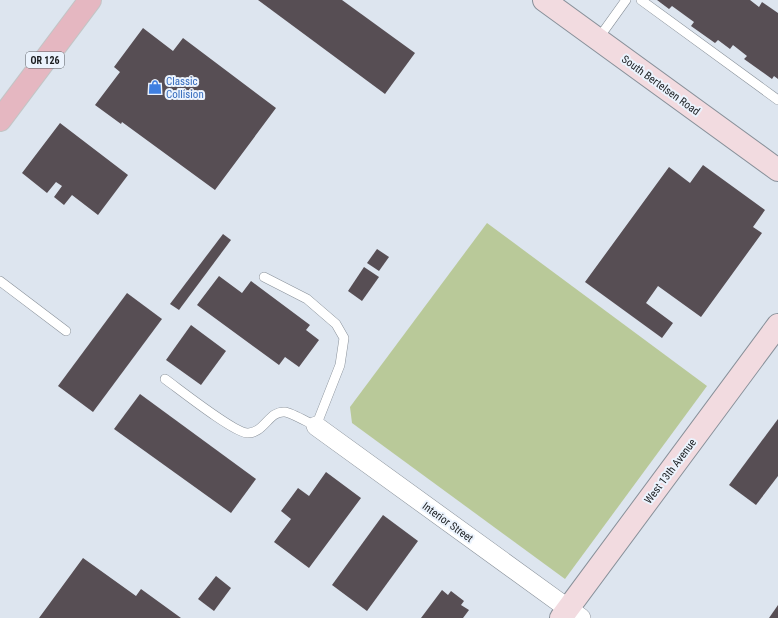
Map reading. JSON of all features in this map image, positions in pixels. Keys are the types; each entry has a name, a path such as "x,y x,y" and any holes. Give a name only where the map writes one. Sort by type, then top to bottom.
{"main road":[{"name":"OR 126","path":"0,120 90,0"}],"street":[{"name":"South Bertelsen Road","path":"544,0 778,170"},
{"name":"West 13th Avenue","path":"570,615 778,325"},
{"name":"Interior Street","path":"316,426 570,615"}],"lane":[{"path":"598,39 626,0"},
{"path":"641,0 778,100"},
{"path":"165,379 229,425 245,433 256,432 278,413 286,412 316,426 340,365 344,338 336,324 306,299 264,277"},
{"path":"0,282 66,331"}],"green space":[{"path":"487,223 707,386 565,579 352,423 350,407"}],"building":[{"path":"258,0 342,0 415,53 385,94"},
{"path":"657,0 750,0 759,7 762,2 778,13 778,79 774,76 772,79 744,59 747,56 733,45 730,49 718,40 715,43 691,26 694,22 672,6 669,9"},
{"path":"143,28 173,51 183,38 276,108 215,190 122,122 121,124 95,105 120,72 114,67"},
{"path":"60,123 128,175 98,215 72,195 64,205 54,197 62,186 56,182 47,193 22,173"},
{"path":"703,165 765,210 753,227 762,233 701,317 658,286 646,303 673,323 662,338 585,282 669,167 690,183"},
{"path":"223,234 231,240 179,310 170,304"},
{"path":"377,249 389,257 379,271 367,263"},
{"path":"364,267 379,277 362,301 348,291"},
{"path":"219,276 242,293 251,281 310,325 306,330 319,340 299,367 285,357 279,365 197,305"},
{"path":"127,293 162,319 93,412 58,386"},
{"path":"191,325 226,351 201,385 166,360"},
{"path":"140,394 256,479 231,513 114,429"},
{"path":"778,419 778,476 756,505 729,485"},
{"path":"326,472 361,498 309,568 274,542 291,519 281,511 298,488 309,496"},
{"path":"383,515 418,541 367,611 332,585"},
{"path":"83,558 136,596 141,589 181,618 39,618"},
{"path":"216,576 231,588 214,611 198,599"},
{"path":"442,590 448,595 451,591 464,601 461,605 469,610 463,618 421,618"},
{"path":"778,605 778,618 769,618"}],"place":[{"name":"Classic Collision","path":"155,87"}]}
